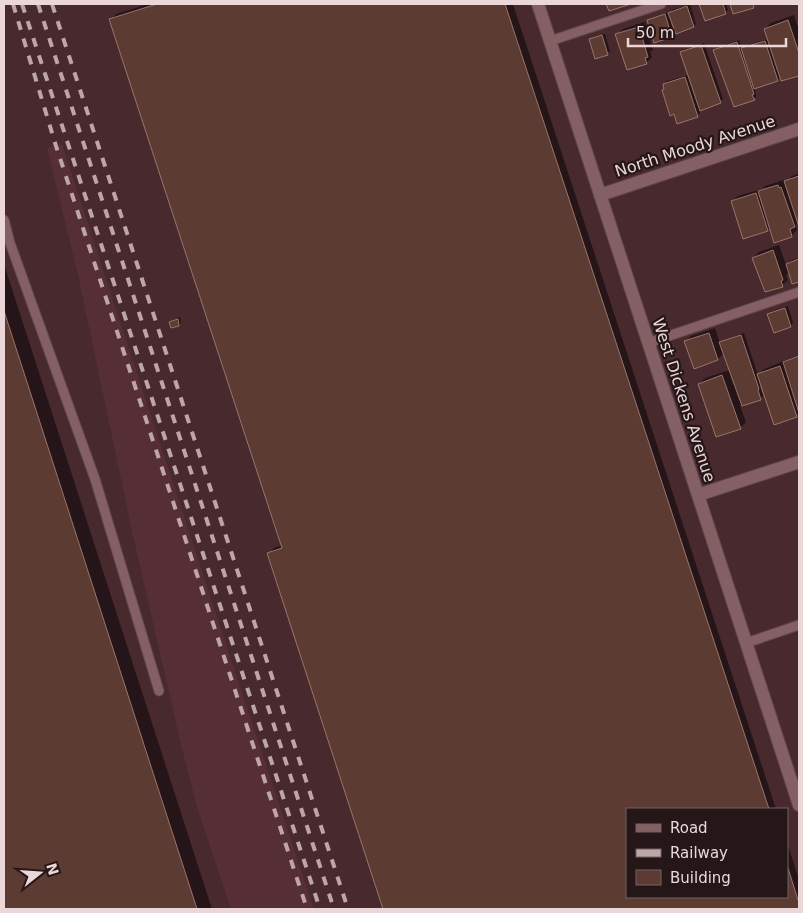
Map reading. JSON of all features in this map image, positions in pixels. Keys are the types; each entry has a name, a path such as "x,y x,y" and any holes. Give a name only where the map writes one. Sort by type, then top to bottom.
{"street":[{"name":"West Dickens Avenue","path":"538,4 799,803"},
{"name":"North Moody Avenue","path":"600,195 799,129"},
{"path":"698,495 799,462"}],"lane":[{"path":"550,41 661,4"},
{"path":"4,220 10,243 95,479 159,691"},
{"path":"648,342 799,292"},
{"path":"746,643 799,625"}],"shaded area":[{"path":"62,144 314,909 231,909 197,807 133,536 78,275 47,148"}],"building":[{"path":"157,4 505,4 769,808 626,808 626,898 788,898 788,868 799,903 799,909 383,909 267,553 282,548 109,19"},
{"path":"606,4 631,4 609,11"},
{"path":"699,4 723,4 726,14 705,21"},
{"path":"730,4 753,4 754,8 733,14"},
{"path":"687,6 694,27 676,34 668,13"},
{"path":"665,14 672,37 654,43 647,20"},
{"path":"788,20 799,53 799,76 781,81 764,29"},
{"path":"639,27 648,57 645,58 647,64 627,70 615,34"},
{"path":"602,35 608,55 595,59 589,39"},
{"path":"765,41 778,81 754,89 741,48"},
{"path":"737,42 755,100 734,107 713,50"},
{"path":"701,45 721,103 700,111 680,52"},
{"path":"685,77 698,117 677,124 674,114 670,116 662,90 664,89 663,84"},
{"path":"799,176 799,227 784,181"},
{"path":"778,185 779,188 781,187 795,227 790,229 792,237 774,243 758,191"},
{"path":"756,193 768,231 743,239 731,201"},
{"path":"773,250 783,280 781,281 783,287 765,292 752,258"},
{"path":"799,259 799,282 792,284 786,264"},
{"path":"785,308 791,327 774,333 767,314"},
{"path":"4,311 197,909 4,909"},
{"path":"178,319 179,326 171,328 169,322"},
{"path":"709,333 718,360 694,369 684,341"},
{"path":"741,335 761,400 742,406 719,342"},
{"path":"799,356 799,413 783,362"},
{"path":"780,366 797,417 774,425 757,374"},
{"path":"722,375 741,429 716,437 698,384"}],"railway":[{"path":"13,4 56,146 307,909"},
{"path":"22,4 320,909"},
{"path":"38,4 334,909"},
{"path":"52,4 348,909"}]}
